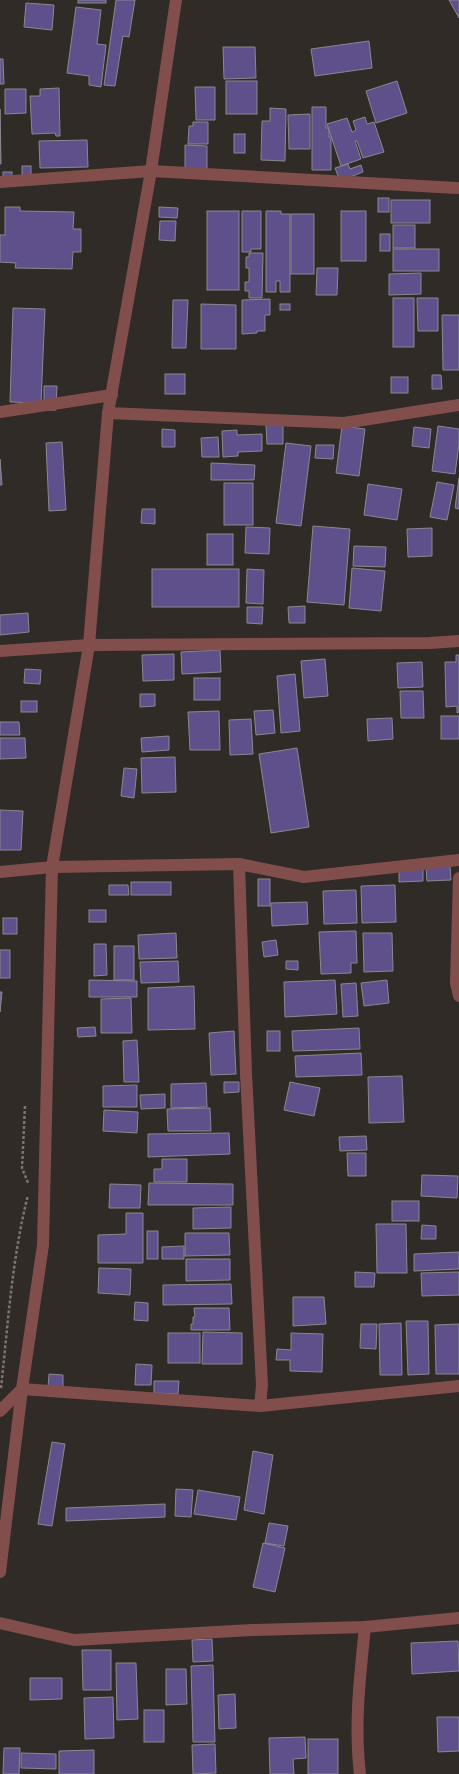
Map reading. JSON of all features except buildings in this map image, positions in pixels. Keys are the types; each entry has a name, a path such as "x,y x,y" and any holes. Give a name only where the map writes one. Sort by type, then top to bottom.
{"street":[{"path":"0,1572 22,1389 44,1245 52,867 89,645 108,413 151,171 176,0"},
{"path":"0,182 151,171 457,188"},
{"path":"0,412 112,395"},
{"path":"108,413 344,423 459,405"},
{"path":"0,651 89,645 430,643 459,640"},
{"path":"0,872 52,867 239,864 304,877 459,860"},
{"path":"239,864 246,1074 262,1385 260,1406"},
{"path":"459,878 456,982 459,996"},
{"path":"0,1411 22,1389 260,1406 459,1386"},
{"path":"0,1623 74,1640 252,1630 365,1627 459,1618"},
{"path":"360,1774 357,1754 358,1702 365,1627"}],"path":[{"path":"25,1106 22,1168 30,1187"},
{"path":"0,1393 20,1226 28,1193"}]}
